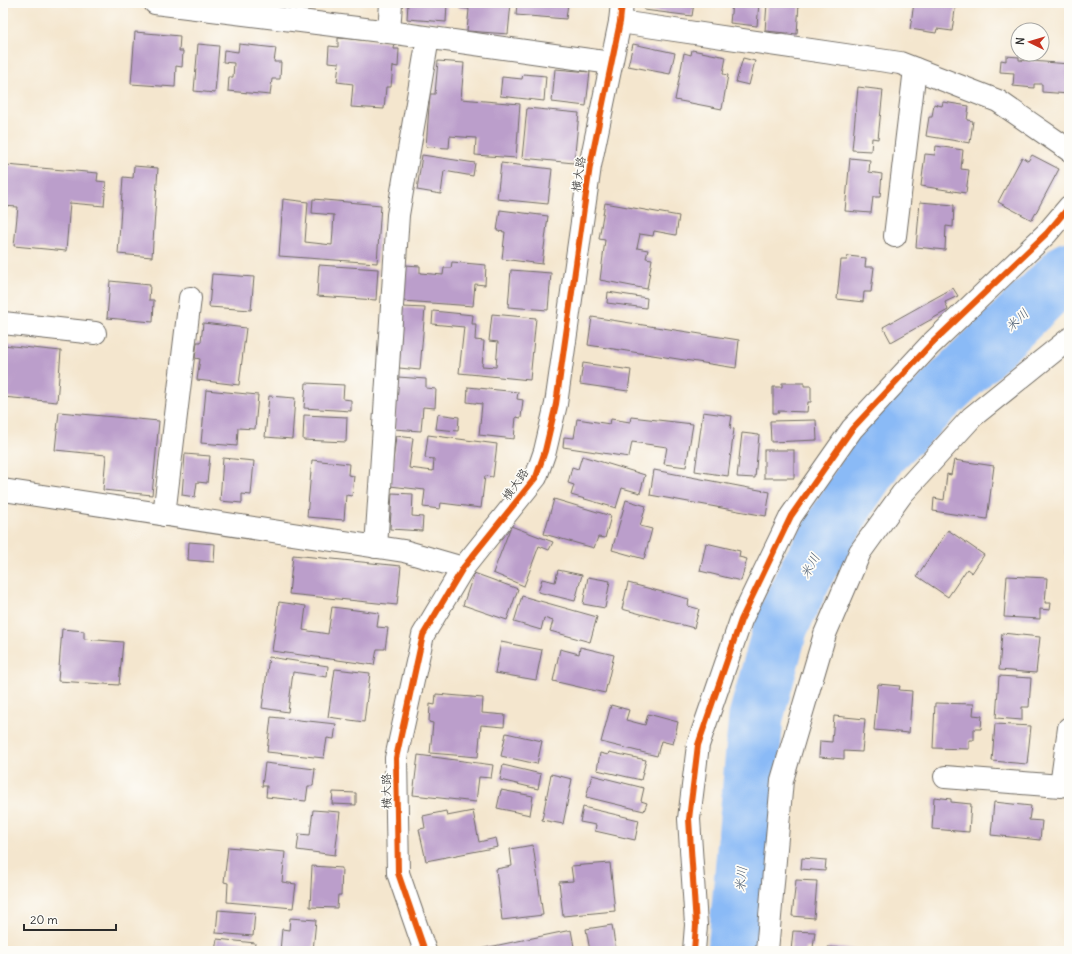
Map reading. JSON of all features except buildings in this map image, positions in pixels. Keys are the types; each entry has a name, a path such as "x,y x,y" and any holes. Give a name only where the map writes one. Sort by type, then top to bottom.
{"street":[{"path":"156,3 389,32 611,63"},
{"path":"389,32 391,3"},
{"path":"621,12 900,63 998,101 1069,150"},
{"name":"横大路","path":"425,951 398,873 396,758 423,635 463,568 536,477 545,451 556,404 590,166 621,12"},
{"path":"376,547 398,215 428,38"},
{"path":"895,236 915,69"},
{"path":"694,951 696,925 689,819 698,745 741,620 791,516 852,429 930,345 1047,233 1069,207"},
{"path":"164,515 190,298"},
{"path":"3,323 96,333"},
{"path":"767,951 782,780 825,634 860,552 902,494 972,417 1069,339"},
{"path":"3,490 376,547 404,552 463,568"},
{"path":"945,777 1061,786 1069,728"}],"waterway":[{"name":"米川","path":"735,951 756,717 781,626 807,571 851,496 881,452 1069,269"}],"cycle path":[{"path":"425,951 398,873 396,758 423,635 463,568 536,477 545,451 556,404 590,166 620,22 622,3"},
{"path":"694,951 696,925 689,819 698,745 741,620 791,516 852,429 930,345 1047,233 1069,207"}]}
